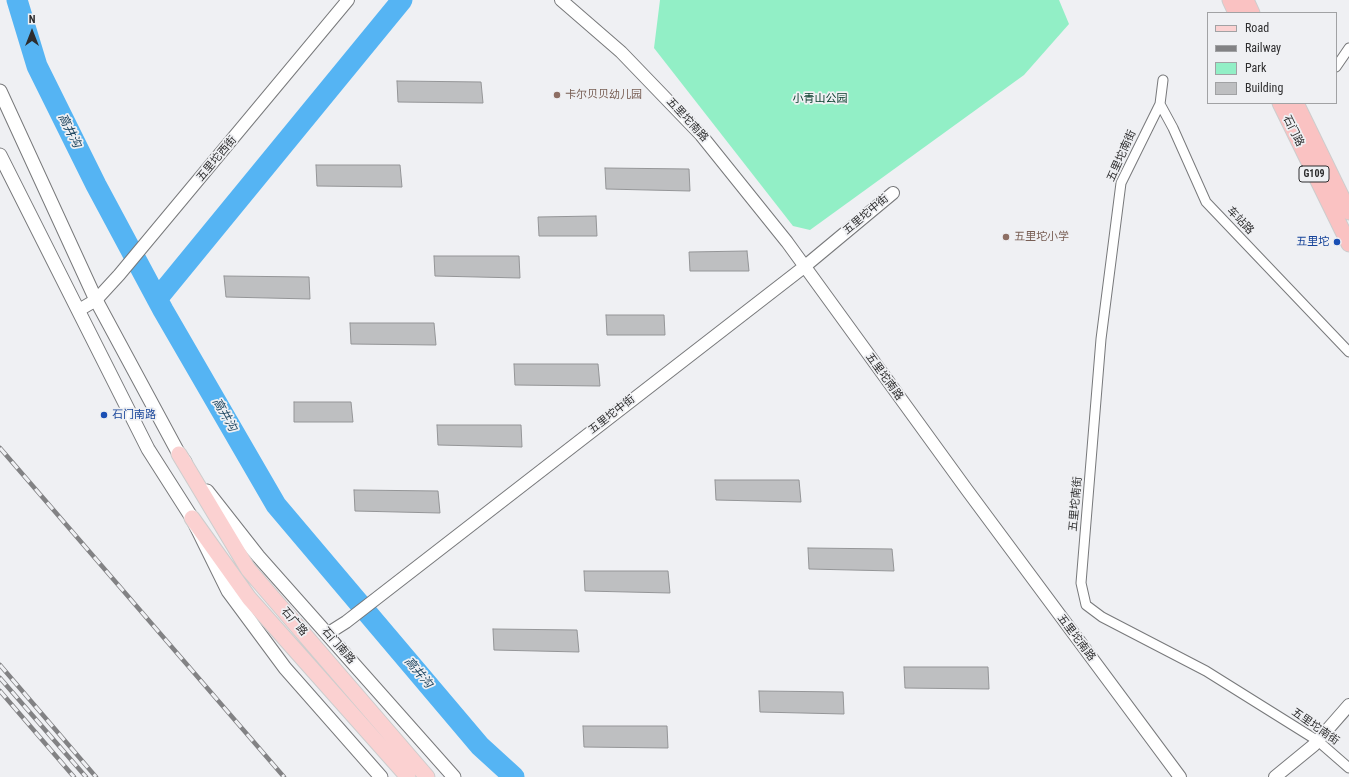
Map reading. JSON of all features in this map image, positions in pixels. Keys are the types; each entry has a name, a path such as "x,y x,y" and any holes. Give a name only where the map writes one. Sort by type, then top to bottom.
{"highway":[{"path":"1230,0 1236,12"},
{"path":"1246,0 1252,12"},
{"name":"石门路","path":"1289,105 1349,212"},
{"name":"石门路","path":"1289,105 1349,244"}],"main road":[{"name":"石门南路","path":"0,91 96,300 179,454 258,556 454,777"},
{"path":"0,155 148,449 192,518 228,591 285,668 381,777"},
{"name":"石广路","path":"179,454 248,569 427,777"},
{"name":"石广路","path":"192,518 249,598 408,777"}],"street":[{"name":"五里坨西街","path":"79,310 96,300 119,275 348,0"},
{"name":"五里坨南路","path":"562,0 621,52 702,135 787,242 971,496 1180,777"},
{"path":"1337,66 1349,48"},
{"path":"1160,104 1163,80"},
{"name":"车站路","path":"1160,104 1173,128 1206,202 1349,352"},
{"name":"五里坨南街","path":"1160,104 1121,183 1101,339 1081,583 1086,604 1102,617 1206,671 1318,741 1349,768"},
{"name":"五里坨中街","path":"327,634 346,622 804,266 893,193"},
{"path":"1275,777 1314,745 1349,705"}],"green space":[{"name":"小青山公园","path":"660,0 1059,0 1069,24 1024,75 810,230 793,226 654,48"}],"building":[{"path":"397,81 481,82 483,103 398,102"},
{"path":"316,165 400,165 402,187 317,186"},
{"path":"605,168 689,169 690,191 606,189"},
{"path":"596,216 597,236 539,236 538,217"},
{"path":"747,251 749,271 690,271 689,252"},
{"path":"434,256 519,256 520,278 435,276"},
{"path":"224,276 309,277 310,299 226,297"},
{"path":"606,315 664,315 665,335 607,335"},
{"path":"350,323 434,323 436,345 351,344"},
{"path":"514,364 598,364 600,386 515,385"},
{"path":"294,402 351,402 353,422 294,422"},
{"path":"437,425 521,425 522,447 438,445"},
{"path":"715,480 799,480 801,502 716,500"},
{"path":"354,490 438,491 440,513 355,511"},
{"path":"808,548 892,549 894,571 809,569"},
{"path":"584,571 668,571 670,593 585,591"},
{"path":"493,629 577,630 579,652 494,650"},
{"path":"904,667 988,667 989,689 905,688"},
{"path":"759,691 843,692 844,714 760,712"},
{"path":"583,726 667,726 668,748 584,747"}],"waterway":[{"name":"高井沟","path":"17,0 37,66 96,185 163,310 276,505 480,746 514,777"},
{"path":"157,299 402,0"}],"railway":[{"path":"0,448 284,777"},
{"path":"0,665 96,777"},
{"path":"0,678 86,777"},
{"path":"0,691 74,777"}],"place":[{"name":"卡尔贝贝幼儿园","path":"557,95"},
{"name":"五里坨小学","path":"1006,237"},
{"name":"五里坨","path":"1337,242"},
{"name":"石门南路","path":"104,415"}]}
